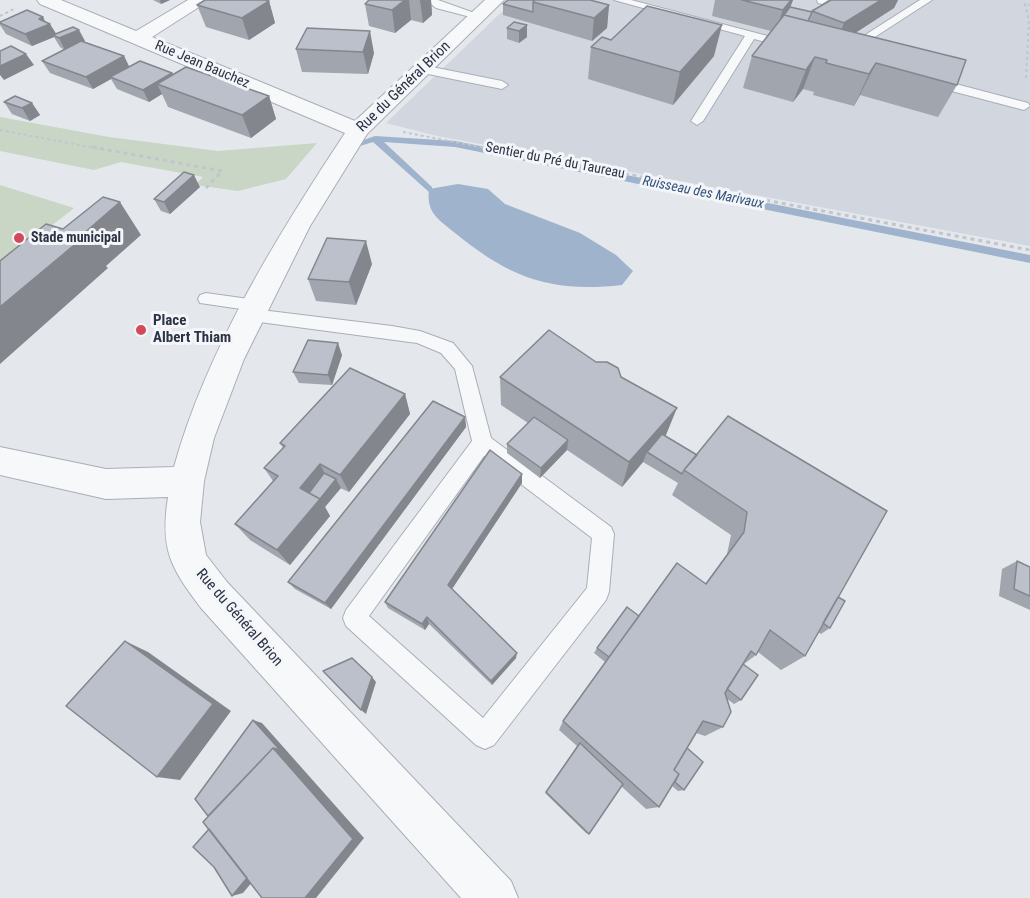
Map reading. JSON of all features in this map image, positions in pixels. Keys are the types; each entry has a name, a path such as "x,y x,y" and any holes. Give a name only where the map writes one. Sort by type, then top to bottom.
{"street":[{"name":"Rue Jean Bauchez","path":"46,0 361,127"},
{"path":"137,38 201,0"},
{"name":"Rue du Général Brion","path":"494,898 214,596 189,562 182,522 187,481 211,404 229,359 297,226 361,127 495,0"},
{"path":"0,461 106,484 187,481"}],"lane":[{"path":"430,0 440,6 478,16"},
{"path":"619,0 805,49"},
{"path":"848,60 837,57 903,13 927,0"},
{"path":"697,121 751,35"},
{"path":"422,69 502,84"},
{"path":"914,77 1024,106"},
{"path":"206,299 254,310 420,337 447,348 463,366 482,442 603,534 598,591 486,736 354,618 482,442"}],"path":[{"path":"1018,0 1030,5"},
{"path":"1024,106 1029,21 1025,4"},
{"name":"Sentier du Pré du Taureau","path":"361,127 1030,250"},
{"path":"0,130 222,171 206,188"}],"shaded area":[{"path":"514,0 1030,0 1030,246 437,136 386,123"}],"green space":[{"path":"0,117 109,137 218,151 317,143 286,179 238,191 195,185 203,177 121,162 94,170 0,151"},
{"name":"Stade municipal","path":"0,185 74,208 0,267"}],"water":[{"path":"458,184 488,189 505,204 580,233 616,255 633,271 622,285 574,287 552,284 513,271 475,248 434,215 429,204 429,189"}],"building":[{"path":"205,0 269,1 242,18 197,5"},
{"path":"369,0 405,0 392,10 365,4"},
{"path":"508,0 535,0 533,12 503,4"},
{"path":"535,0 590,0 609,5 594,18 533,2"},
{"path":"742,0 791,0 783,10"},
{"path":"831,0 881,0 844,23 812,11"},
{"path":"647,6 722,25 680,72 591,47 602,37 611,40"},
{"path":"790,7 812,12 808,21 784,15"},
{"path":"27,10 43,17 39,19 50,24 25,34 0,23 0,22"},
{"path":"784,15 966,60 957,85 876,63 869,74 826,63 827,60 815,57 806,70 752,56"},
{"path":"514,22 527,25 519,31 507,28"},
{"path":"73,27 79,30 59,38 53,35"},
{"path":"307,28 370,31 363,52 296,49"},
{"path":"81,41 124,56 86,77 42,61"},
{"path":"11,46 26,54 0,66 0,51"},
{"path":"140,61 172,73 143,90 110,77"},
{"path":"186,67 269,96 242,115 157,84"},
{"path":"15,96 32,103 22,108 4,102"},
{"path":"184,172 194,175 164,202 154,199"},
{"path":"103,197 120,202 82,235 85,236 0,307 0,261 46,224 63,229"},
{"path":"327,238 366,241 349,282 308,279"},
{"path":"549,330 596,362 607,362 618,368 621,377 677,408 629,462 500,377"},
{"path":"308,340 338,343 328,375 293,372"},
{"path":"350,368 405,394 340,475 320,464 300,488 320,499 277,550 235,524 278,476 264,468 285,446 280,443"},
{"path":"433,401 465,417 325,603 288,582"},
{"path":"728,416 887,511 805,656 770,630 756,655 751,651 725,693 731,712 723,727 703,721 674,770 679,774 659,807 563,721 677,563 706,584 744,532 747,512 684,470"},
{"path":"534,417 568,440 541,468 507,444"},
{"path":"662,434 697,455 682,474 647,452"},
{"path":"490,450 522,474 448,585 517,653 491,681 427,617 422,624 385,602"},
{"path":"324,473 336,479 320,499 309,493"},
{"path":"1017,561 1030,567 1030,596 1014,589"},
{"path":"838,597 845,601 830,628 823,623"},
{"path":"627,607 639,616 609,657 597,648"},
{"path":"125,641 213,704 157,777 66,706"},
{"path":"352,658 372,677 361,710 323,671"},
{"path":"743,664 758,675 741,700 727,689"},
{"path":"253,720 280,750 273,748 208,816 195,799"},
{"path":"580,743 623,784 589,834 546,792"},
{"path":"273,748 353,839 305,898 262,898 203,822"},
{"path":"687,748 703,762 684,790 675,782 679,774 674,770"},
{"path":"209,829 247,878 232,896 214,867 193,847"}],"waterway":[{"path":"357,144 375,139"},
{"name":"Ruisseau des Marivaux","path":"375,139 455,144 1030,259"},
{"path":"375,139 429,189"}],"place":[{"name":"Stade municipal","path":"19,238"},
{"name":"Place Albert Thiam","path":"141,330"}]}
